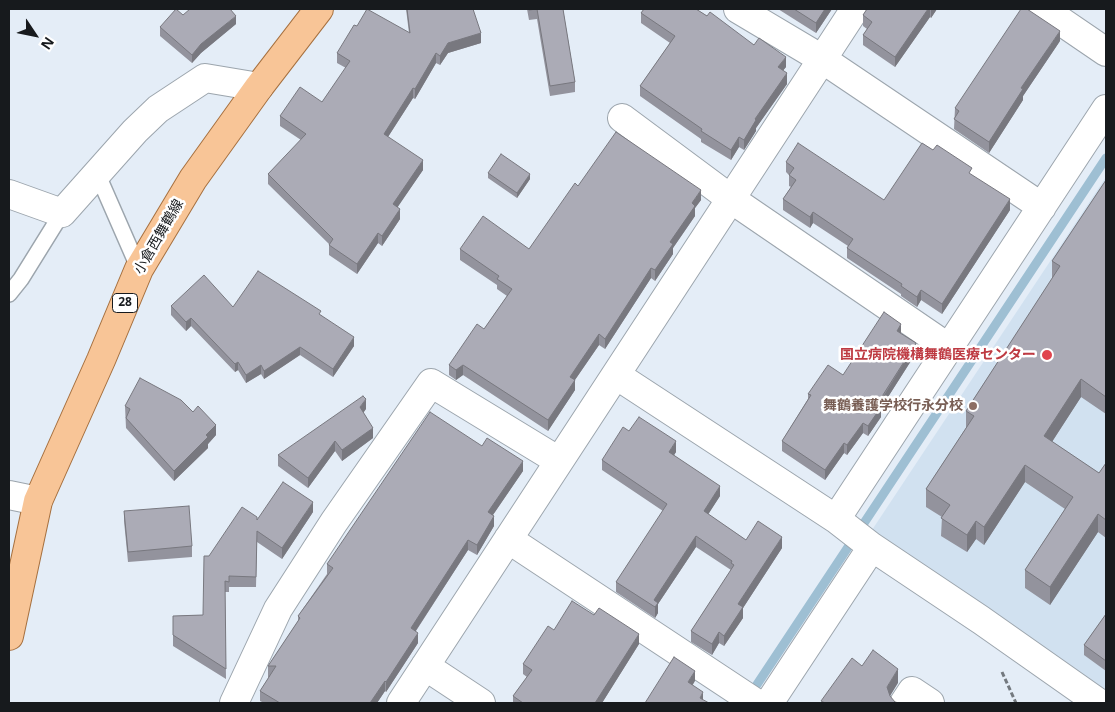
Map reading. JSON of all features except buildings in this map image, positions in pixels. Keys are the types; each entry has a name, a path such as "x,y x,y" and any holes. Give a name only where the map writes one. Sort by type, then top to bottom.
{"main road":[{"name":"小倉西舞鶴線","path":"9,636 38,501 139,269 193,179 259,87 319,9"}],"street":[{"path":"738,9 822,59 1042,207"},
{"path":"401,703 855,9"},
{"path":"1043,9 1106,52"},
{"path":"9,194 62,213 135,131 158,110 205,78 259,87"},
{"path":"836,519 1106,109"},
{"path":"622,118 731,199 949,348"},
{"path":"616,374 836,519 872,547 981,620 1099,703"},
{"path":"234,703 278,609 334,522 431,383 559,461"},
{"path":"9,495 38,501"},
{"path":"508,539 756,703"},
{"path":"769,703 872,547"},
{"path":"425,666 481,703"},
{"path":"904,703 912,691 930,703"}],"lane":[{"path":"97,173 139,269"},
{"path":"9,294 21,279 62,213"}],"shaded area":[{"name":"国立病院機構舞鶴医療センター","path":"1106,177 1106,700 870,533"}],"waterway":[{"path":"750,695 1106,158"}],"place":[{"name":"国立病院機構舞鶴医療センター","path":"1047,355"},
{"name":"舞鶴養護学校行永分校","path":"973,406"}]}
